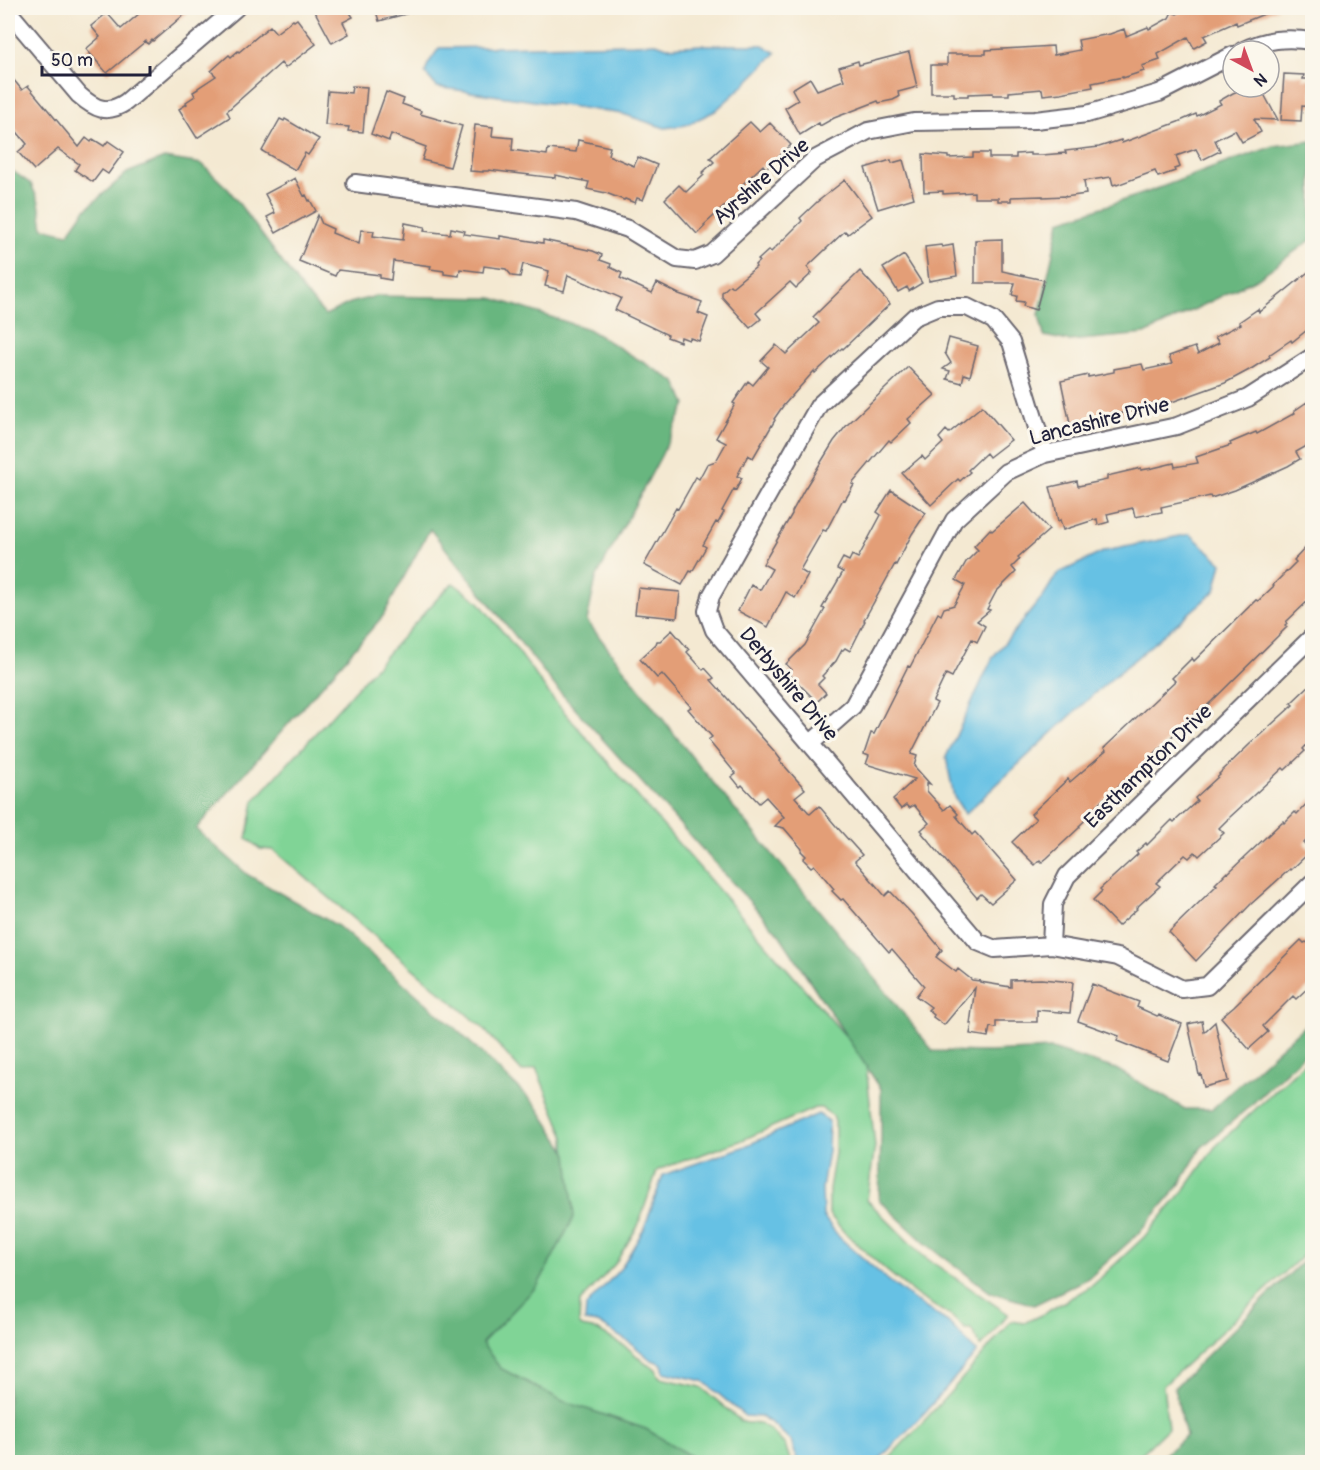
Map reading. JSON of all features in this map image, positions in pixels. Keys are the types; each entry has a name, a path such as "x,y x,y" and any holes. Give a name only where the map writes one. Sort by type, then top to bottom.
{"street":[{"path":"8,11 79,96 92,106 106,110 117,108 126,102 236,8"},
{"path":"1281,40 1294,38 1312,41"},
{"name":"Ayrshire Drive","path":"355,183 576,212 628,229 677,259 695,261 712,254 815,159 868,131 914,122 1035,120 1087,114 1159,93 1221,61"},
{"name":"Derbyshire Drive","path":"1045,454 1011,342 993,320 966,307 938,307 914,317 819,405 711,596 707,611 714,630 978,942 995,949 1051,945 1118,957 1182,989 1207,986 1312,883"},
{"name":"Lancashire Drive","path":"810,744 853,706 954,520 1006,472 1045,454 1177,426 1248,398 1312,357"},
{"name":"Easthampton Drive","path":"1051,945 1053,904 1067,876 1312,637"}],"green space":[{"path":"1312,141 1312,239 1258,278 1145,334 1069,341 1044,336 1039,315 1060,221 1274,146"},
{"path":"164,158 202,164 229,190 302,289 325,315 350,303 376,296 492,298 588,329 676,382 686,404 596,578 587,621 692,757 933,1051 990,1052 1052,1049 1116,1069 1185,1109 1212,1109 1312,1019 1312,1047 1250,1106 1201,1148 1178,1187 1140,1232 1089,1278 1034,1305 990,1292 925,1243 879,1200 881,1089 779,934 559,691 430,529 383,616 196,829 248,875 338,926 455,1028 536,1105 568,1154 574,1217 538,1285 482,1343 500,1368 563,1401 646,1429 700,1462 8,1462 8,168 31,184 39,202 43,228 68,234 85,210 127,173"},
{"path":"453,583 478,601 553,699 865,1056 875,1146 867,1200 923,1256 1008,1314 981,1347 971,1329 965,1329 951,1316 919,1297 844,1232 829,1214 829,1189 835,1153 835,1122 833,1116 821,1108 815,1108 740,1141 657,1171 638,1226 615,1264 580,1302 579,1324 582,1327 597,1330 629,1349 646,1364 656,1369 661,1378 701,1387 741,1421 760,1423 785,1445 791,1462 696,1462 531,1389 498,1369 481,1350 471,1305 565,1176 565,1137 536,1068 522,1072 483,1028 273,850 260,849 247,838 254,801"},
{"path":"1312,1056 1312,1247 1163,1386 1168,1428 1133,1462 885,1462 950,1393 1011,1321 1024,1323 1093,1285 1144,1237 1183,1192 1215,1147"},
{"path":"1312,1252 1312,1439 1306,1445 1306,1462 1156,1462 1186,1436 1174,1388"}],"water":[{"path":"656,43 667,47 763,45 776,53 715,111 686,125 665,128 623,114 437,87 425,73 439,48"},
{"path":"1190,534 1222,563 1215,591 1095,693 965,814 954,797 946,757 993,657 1044,595 1057,574 1105,551"},
{"path":"818,1114 829,1121 828,1151 822,1188 823,1216 839,1237 883,1276 916,1302 948,1322 977,1352 927,1410 877,1462 798,1462 791,1441 773,1424 762,1417 745,1416 703,1381 664,1372 662,1364 650,1359 632,1344 598,1323 585,1321 586,1306 621,1268 644,1229 663,1175 743,1147"}],"building":[{"path":"146,8 192,8 153,41 148,44 146,41 107,73 86,49 100,37 91,26 107,13 121,29"},
{"path":"313,8 347,8 353,17 343,22 349,34 332,43"},
{"path":"375,8 417,8 417,11 379,21"},
{"path":"1188,8 1279,8 1237,25 1236,22 1204,36 1207,41 1194,48 1188,37 1158,54 1160,60 1142,66 1144,71 1123,78 1092,83 1093,87 1043,95 1042,89 1009,92 1009,95 993,95 993,93 954,96 954,93 931,93 931,65 947,65 947,54 986,54 986,50 1053,46 1054,55 1080,50 1078,40 1124,29 1126,36 1148,27 1149,29 1169,18 1172,12 1177,14"},
{"path":"297,19 316,44 285,68 281,63 227,111 230,117 197,138 179,109 195,96 193,92 216,76 211,71 229,55 231,57 239,52 270,26 276,33"},
{"path":"909,52 917,87 898,92 899,97 893,100 879,103 878,101 834,118 820,126 819,123 800,135 785,108 798,100 792,89 810,78 817,90 844,80 839,67 858,61 859,65"},
{"path":"8,73 22,90 28,86 79,147 86,138 91,142 93,139 104,146 108,141 124,152 108,174 102,170 93,182 75,170 79,164 58,149 34,170 18,152 27,144 8,121"},
{"path":"1284,74 1304,75 1303,79 1312,79 1312,107 1302,106 1301,121 1281,120"},
{"path":"352,86 367,87 363,132 348,131 349,127 325,125 328,91 351,93"},
{"path":"386,92 404,99 402,104 421,111 420,114 462,126 450,167 422,160 426,147 391,134 389,141 371,134"},
{"path":"1222,99 1267,99 1278,120 1254,119 1261,132 1242,142 1235,130 1215,140 1220,151 1202,160 1196,149 1176,156 1180,167 1158,177 1155,171 1117,185 1113,185 1111,177 1084,181 1086,194 1065,197 1011,197 1011,201 998,201 998,198 974,198 974,192 943,194 943,191 924,192 923,154 948,156 948,158 973,157 973,153 989,153 989,158 1016,158 1016,154 1066,153 1065,151 1099,147 1121,140 1122,143 1196,114 1197,116 1221,104 1219,101"},
{"path":"280,119 284,121 285,119 319,139 308,155 305,153 295,170 262,151"},
{"path":"750,122 760,132 770,123 791,145 766,169 763,165 743,184 746,187 697,234 665,199 679,185 686,192 714,162 710,158"},
{"path":"475,125 493,127 492,136 513,138 512,150 547,155 548,149 576,152 578,140 610,147 608,155 634,166 638,157 657,165 643,200 637,198 635,203 587,189 589,182 555,175 555,178 489,170 470,171"},
{"path":"891,160 892,163 903,160 914,198 878,209 865,168"},
{"path":"295,178 304,196 306,195 310,200 316,211 276,233 267,217 275,213 265,194"},
{"path":"845,180 872,216 848,234 845,231 807,267 812,273 796,288 790,282 756,313 761,319 750,328 722,297 722,292 730,285 732,287 756,267 758,260 769,250 771,252 802,221 800,218"},
{"path":"318,215 322,224 333,229 332,233 359,244 361,230 374,231 373,236 403,240 405,223 425,227 424,231 450,234 451,228 465,231 464,234 500,239 500,236 543,243 543,240 593,251 602,255 600,260 611,264 610,267 622,273 620,278 652,293 657,283 702,302 698,313 708,317 699,341 681,337 680,342 615,310 621,298 568,275 564,291 545,286 549,271 523,264 520,277 512,276 506,269 484,266 483,272 460,269 459,276 430,269 431,266 393,261 391,280 380,278 380,275 338,270 335,276 299,261"},
{"path":"1002,239 1002,271 1044,280 1036,310 1023,306 1024,302 1016,301 1017,296 1012,295 1015,283 975,283 975,240"},
{"path":"941,245 942,247 953,245 957,276 929,281 925,247"},
{"path":"904,255 922,283 909,291 907,287 898,292 883,268"},
{"path":"1312,269 1312,326 1292,342 1291,340 1269,355 1270,357 1225,383 1169,403 1159,405 1158,402 1133,408 1134,411 1070,424 1061,381 1114,372 1114,369 1142,364 1144,370 1172,364 1169,356 1195,347 1198,354 1219,343 1215,337 1241,324 1239,322 1258,309 1259,312"},
{"path":"860,271 890,304 843,349 815,373 814,371 783,406 753,458 748,455 737,476 742,478 736,490 734,489 718,523 716,522 703,545 706,547 692,572 690,571 682,585 644,565 696,477 699,479 707,464 716,461 726,443 716,438 735,404 733,403 748,381 753,385 768,367 761,361 776,345 786,354 819,323 813,317"},
{"path":"949,338 978,346 970,376 964,374 962,383 947,379 950,371 943,369 951,363 945,353"},
{"path":"908,367 935,395 908,419 911,423 891,442 889,440 852,484 854,485 845,500 843,499 826,531 823,530 800,570 808,575 795,598 786,592 768,627 738,611 751,585 760,590 772,569 763,564 834,441 847,425"},
{"path":"1307,402 1312,410 1312,443 1296,452 1300,459 1288,466 1235,490 1211,498 1210,496 1161,507 1162,512 1135,517 1133,508 1107,514 1109,522 1098,525 1097,519 1063,530 1060,520 1058,522 1050,487 1077,481 1078,486 1107,480 1107,476 1141,468 1141,470 1174,463 1175,467 1198,463 1196,457 1231,445 1230,443 1256,432 1257,434 1295,413 1294,411"},
{"path":"982,406 1011,440 989,457 986,453 968,470 970,472 960,481 958,479 931,505 902,473 922,456 925,460 943,443 939,438 946,430 949,433"},
{"path":"891,490 926,513 864,620 850,651 845,648 842,650 836,661 822,676 824,678 818,684 826,693 817,702 788,673 792,670 786,664 805,645 825,609 822,608 843,572 837,569 843,558 849,561 852,555 858,558 881,515 877,512"},
{"path":"1025,503 1049,530 1018,557 1020,559 1012,567 1016,572 996,592 987,609 990,610 977,621 985,626 977,642 972,639 952,677 946,674 933,701 937,703 911,754 917,756 914,766 930,784 927,783 927,791 944,810 950,805 972,835 975,832 1017,880 991,903 981,894 977,898 922,833 921,830 929,823 914,805 909,808 906,805 901,809 893,799 915,779 866,764 869,756 864,754 871,733 874,734 938,613 941,615 944,608 954,605 965,585 956,580 966,562 978,550 974,546 990,529 992,531"},
{"path":"1312,541 1312,597 1286,622 1287,627 1212,701 1203,709 1201,708 1148,760 1096,806 1098,808 1080,827 1047,858 1035,865 1012,842 1036,819 1031,814 1068,779 1070,782 1106,751 1104,748 1175,681 1172,678 1192,658 1194,661 1256,600 1258,601 1274,586"},
{"path":"638,588 680,592 677,618 635,614"},
{"path":"672,630 689,650 687,652 703,670 705,668 714,678 711,680 805,789 795,797 810,814 819,806 862,855 855,861 885,896 890,891 942,950 936,957 956,972 958,969 972,980 980,982 1011,987 1011,980 1041,979 1073,982 1070,1013 1037,1010 1037,1022 996,1022 996,1028 990,1027 988,1037 970,1034 975,988 944,1025 933,1017 934,1015 928,1010 931,1007 916,996 924,986 892,949 889,952 843,899 841,900 832,891 834,889 814,865 811,867 803,859 806,856 801,851 802,849 784,828 775,826 784,817 766,797 759,803 742,785 740,787 732,777 736,774 708,740 712,737 688,709 691,707 662,674 657,678 640,659 657,641"},
{"path":"1312,683 1312,739 1303,749 1305,751 1230,817 1219,828 1224,833 1199,856 1195,852 1189,858 1185,855 1156,883 1160,886 1118,926 1093,900 1102,891 1100,889 1138,854 1136,852 1197,801 1195,798 1293,705 1291,703"},
{"path":"1312,798 1312,835 1304,843 1311,851 1251,904 1196,961 1169,932 1217,885 1215,884 1227,872 1283,821 1284,823 1295,812 1297,814"},
{"path":"1301,940 1312,946 1312,984 1296,999 1293,996 1263,1026 1268,1032 1249,1049 1221,1017"},
{"path":"1092,984 1139,1002 1137,1007 1157,1016 1182,1024 1168,1061 1117,1041 1119,1036 1078,1021"},
{"path":"1202,1021 1204,1032 1215,1022 1228,1081 1204,1087 1201,1074 1199,1075 1188,1024"}]}
